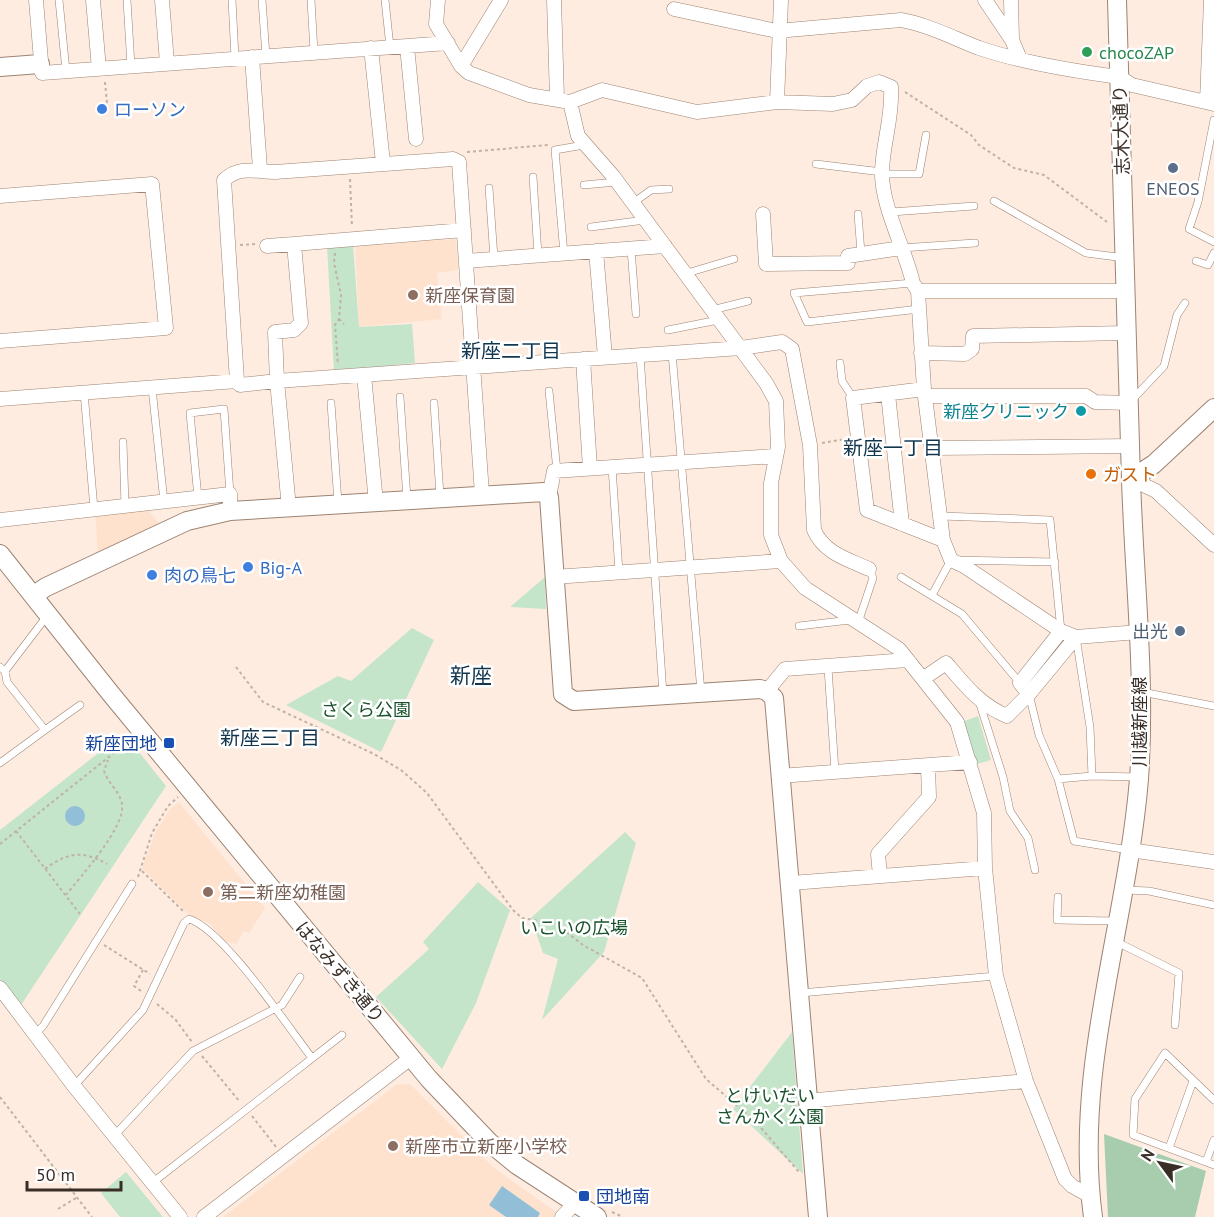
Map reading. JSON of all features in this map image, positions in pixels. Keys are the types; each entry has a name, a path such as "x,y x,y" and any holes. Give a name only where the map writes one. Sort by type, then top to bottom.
{"street":[{"path":"36,0 42,74 448,43"},
{"path":"93,0 102,69"},
{"path":"162,0 167,63"},
{"path":"438,0 436,24 461,66 469,73 513,91 564,100 602,90 697,112 777,102 833,104 852,100 867,86 879,82 891,87 892,107 882,173 901,248 915,287 919,309 921,353 932,448 944,540 951,560 964,566 1061,631 1076,637 1139,632"},
{"path":"461,66 501,0"},
{"path":"554,0 564,100 578,136 633,203 741,348 776,401 778,447 771,483 771,535 781,561 805,588 899,649 957,722 984,813 985,868 996,976 1026,1081 1065,1179 1072,1186 1090,1196"},
{"path":"777,102 777,31 781,0"},
{"path":"985,0 1012,39 1020,59"},
{"path":"1011,0 1012,39"},
{"name":"志木大通り","path":"1118,0 1124,224"},
{"path":"674,9 777,31 901,20 1020,59 1119,77 1132,85 1210,103 1211,0"},
{"path":"407,46 416,139"},
{"path":"371,48 383,163"},
{"path":"259,56 260,169"},
{"path":"0,67 40,64"},
{"path":"237,381 224,180 234,171 260,169 264,172 275,172 453,159 459,162 482,494"},
{"path":"0,196 152,184 166,328 0,342"},
{"path":"763,214 766,264 848,263 848,256 901,248"},
{"name":"川越新座線","path":"1093,1217 1090,1196 1092,1092 1130,850 1139,777 1139,632 1131,479 1124,224"},
{"path":"267,246 464,230"},
{"path":"289,508 277,381 275,332 294,330 301,323 294,244"},
{"path":"466,261 664,246"},
{"path":"596,251 605,357"},
{"path":"915,287 1126,291"},
{"path":"921,353 965,354 972,349 973,336 1127,333"},
{"path":"0,399 741,348 782,342 792,349 810,445 812,519 817,538 832,553 869,569"},
{"path":"583,359 590,468"},
{"path":"364,375 376,503"},
{"path":"944,540 867,510 853,398 925,393 1086,396 1095,402 1129,403"},
{"path":"888,394 902,524"},
{"path":"1131,479 1154,464 1214,408"},
{"path":"932,448 1131,446"},
{"path":"775,456 554,471 549,497 563,694 574,701 701,692 767,691 774,698 779,776 791,883 806,1101 818,1217"},
{"path":"1131,479 1156,491 1214,545"},
{"path":"0,520 198,498 289,508 407,502 540,491 549,497"},
{"path":"34,595 46,587 230,503"},
{"name":"はなみずき通り","path":"0,554 141,730 429,1079 489,1142 568,1211 597,1217"},
{"path":"554,577 781,561"},
{"path":"924,678 946,663 978,699 993,710 1007,716 1061,631"},
{"path":"1024,689 1076,637"},
{"path":"767,691 785,669 828,668 908,660"},
{"path":"779,776 970,762"},
{"path":"880,876 878,854 929,797 928,766"},
{"path":"1130,850 1214,862"},
{"path":"791,883 985,868"},
{"path":"0,988 74,1086 180,1217"},
{"path":"204,1217 412,1057"},
{"path":"806,1101 1026,1081"}],"lane":[{"path":"59,0 66,71"},
{"path":"127,0 131,66"},
{"path":"232,0 235,58"},
{"path":"259,56 262,0"},
{"path":"311,0 314,52"},
{"path":"385,0 390,47"},
{"path":"1214,120 1198,202 1189,230 1214,242"},
{"path":"816,164 882,173 919,174 926,135"},
{"path":"564,254 555,150 584,145"},
{"path":"533,177 538,255"},
{"path":"584,184 616,182"},
{"path":"489,188 494,258"},
{"path":"633,203 651,190 669,189"},
{"path":"994,201 1086,253 1125,258"},
{"path":"891,212 974,206"},
{"path":"858,214 861,253"},
{"path":"591,227 645,220"},
{"path":"901,248 975,243"},
{"path":"631,249 636,314"},
{"path":"1196,261 1208,265 1214,253"},
{"path":"684,274 734,259"},
{"path":"915,287 794,293 807,322 919,309"},
{"path":"668,330 715,315 748,301"},
{"path":"1129,403 1164,366 1177,315 1185,303"},
{"path":"672,353 701,692"},
{"path":"640,355 663,694"},
{"path":"840,363 842,381 853,398"},
{"path":"152,388 164,502"},
{"path":"549,391 557,471"},
{"path":"84,392 94,510"},
{"path":"400,397 407,502"},
{"path":"434,403 440,498"},
{"path":"331,404 338,505"},
{"path":"198,498 190,413 224,409 230,503"},
{"path":"123,442 125,506"},
{"path":"612,467 619,573"},
{"path":"941,516 1050,520 1061,631"},
{"path":"933,595 951,560 1054,562"},
{"path":"799,626 856,621 873,578 869,569"},
{"path":"901,577 962,614 1024,689 1039,735 1058,779 1074,841 1130,850"},
{"path":"45,730 3,683 3,669 49,615"},
{"path":"1076,637 1090,727 1092,776"},
{"path":"828,668 835,771"},
{"path":"1140,692 1214,705"},
{"path":"978,699 1010,811 1028,838 1035,870"},
{"path":"0,763 80,705"},
{"path":"1058,779 1092,776 1139,777"},
{"path":"35,1034 43,1026 132,884"},
{"path":"1124,889 1149,891 1214,905"},
{"path":"1058,897 1058,920 1118,921"},
{"path":"74,1086 143,1010 184,923 189,919 205,928 229,952 312,1058"},
{"path":"1115,940 1179,973 1175,1025"},
{"path":"798,993 996,976"},
{"path":"114,1136 197,1049 282,1005 300,977"},
{"path":"152,1183 342,1035"},
{"path":"1214,1100 1165,1053 1136,1099 1133,1135 1214,1165"},
{"path":"1168,1148 1192,1081"},
{"path":"1206,1162 1214,1140"}],"path":[{"path":"102,69 107,103"},
{"path":"891,87 914,96 1014,168 1044,175 1107,222 1124,224"},
{"path":"461,153 550,145 555,150"},
{"path":"349,167 353,239"},
{"path":"337,241 334,263 341,295 339,319 335,325 338,376"},
{"path":"234,245 263,243 267,246"},
{"path":"339,319 344,324"},
{"path":"810,445 858,438"},
{"path":"236,667 263,702 374,754 401,770 427,793 513,910 522,918 556,924 583,945 642,978 706,1079 755,1121 815,1190"},
{"path":"0,844 141,730"},
{"path":"66,895 95,857 121,817 122,803 104,771 109,757"},
{"path":"179,797 168,806 152,833 139,868 189,919"},
{"path":"16,831 80,914"},
{"path":"45,869 60,858 76,852 95,857 107,864"},
{"path":"132,884 142,871"},
{"path":"97,940 158,979"},
{"path":"143,969 134,986 175,1019 278,1150"},
{"path":"0,1097 92,1217"},
{"path":"58,1209 77,1197"}],"shaded area":[{"path":"456,239 458,270 437,273 442,319 359,327 355,246"},
{"path":"146,507 161,526 98,555 95,510"},
{"path":"179,802 265,908 249,933 244,931 236,944 225,941 209,923 189,915 142,868 155,833 170,809"},
{"name":"新座市立新座小学校","path":"410,1084 493,1167 559,1214 556,1217 223,1217 396,1085"}],"green space":[{"path":"353,244 359,327 412,324 415,363 334,371 327,246"},
{"path":"545,577 546,609 510,607"},
{"name":"さくら公園","path":"412,628 434,640 381,752 286,705 338,676 351,681"},
{"path":"978,716 991,760 977,764 962,722"},
{"path":"124,733 166,786 21,1005 0,979 0,830"},
{"name":"いこいの広場","path":"625,832 636,843 604,952 542,1020 558,959 543,953 531,918"},
{"path":"478,882 510,910 476,1003 442,1069 376,997 429,949 423,942"},
{"name":"とけいだい さんかく公園","path":"792,1032 803,1174 733,1109"},
{"path":"1104,1134 1206,1171 1195,1217 1108,1217"},
{"path":"126,1172 163,1217 120,1217 101,1193"}],"water":[{"path":"75,806 82,809 85,816 82,823 75,826 68,823 65,816 68,809"},
{"path":"502,1186 540,1213 538,1217 506,1217 489,1205"}],"place":[{"name":"chocoZAP","path":"1087,52"},
{"name":"ローソン","path":"102,109"},
{"name":"ENEOS","path":"1173,168"},
{"name":"新座保育園","path":"413,295"},
{"name":"新座クリニック","path":"1081,411"},
{"name":"ガスト","path":"1091,474"},
{"name":"Big-A","path":"248,567"},
{"name":"肉の鳥七","path":"152,575"},
{"name":"出光","path":"1180,631"},
{"name":"新座団地","path":"169,743"},
{"name":"第二新座幼稚園","path":"208,892"},
{"name":"新座市立新座小学校","path":"393,1146"},
{"name":"団地南","path":"584,1196"}],"district":[{"name":"新座二丁目","path":"511,351"},
{"name":"新座一丁目","path":"893,448"},
{"name":"新座","path":"471,675"},
{"name":"新座三丁目","path":"270,738"}]}
